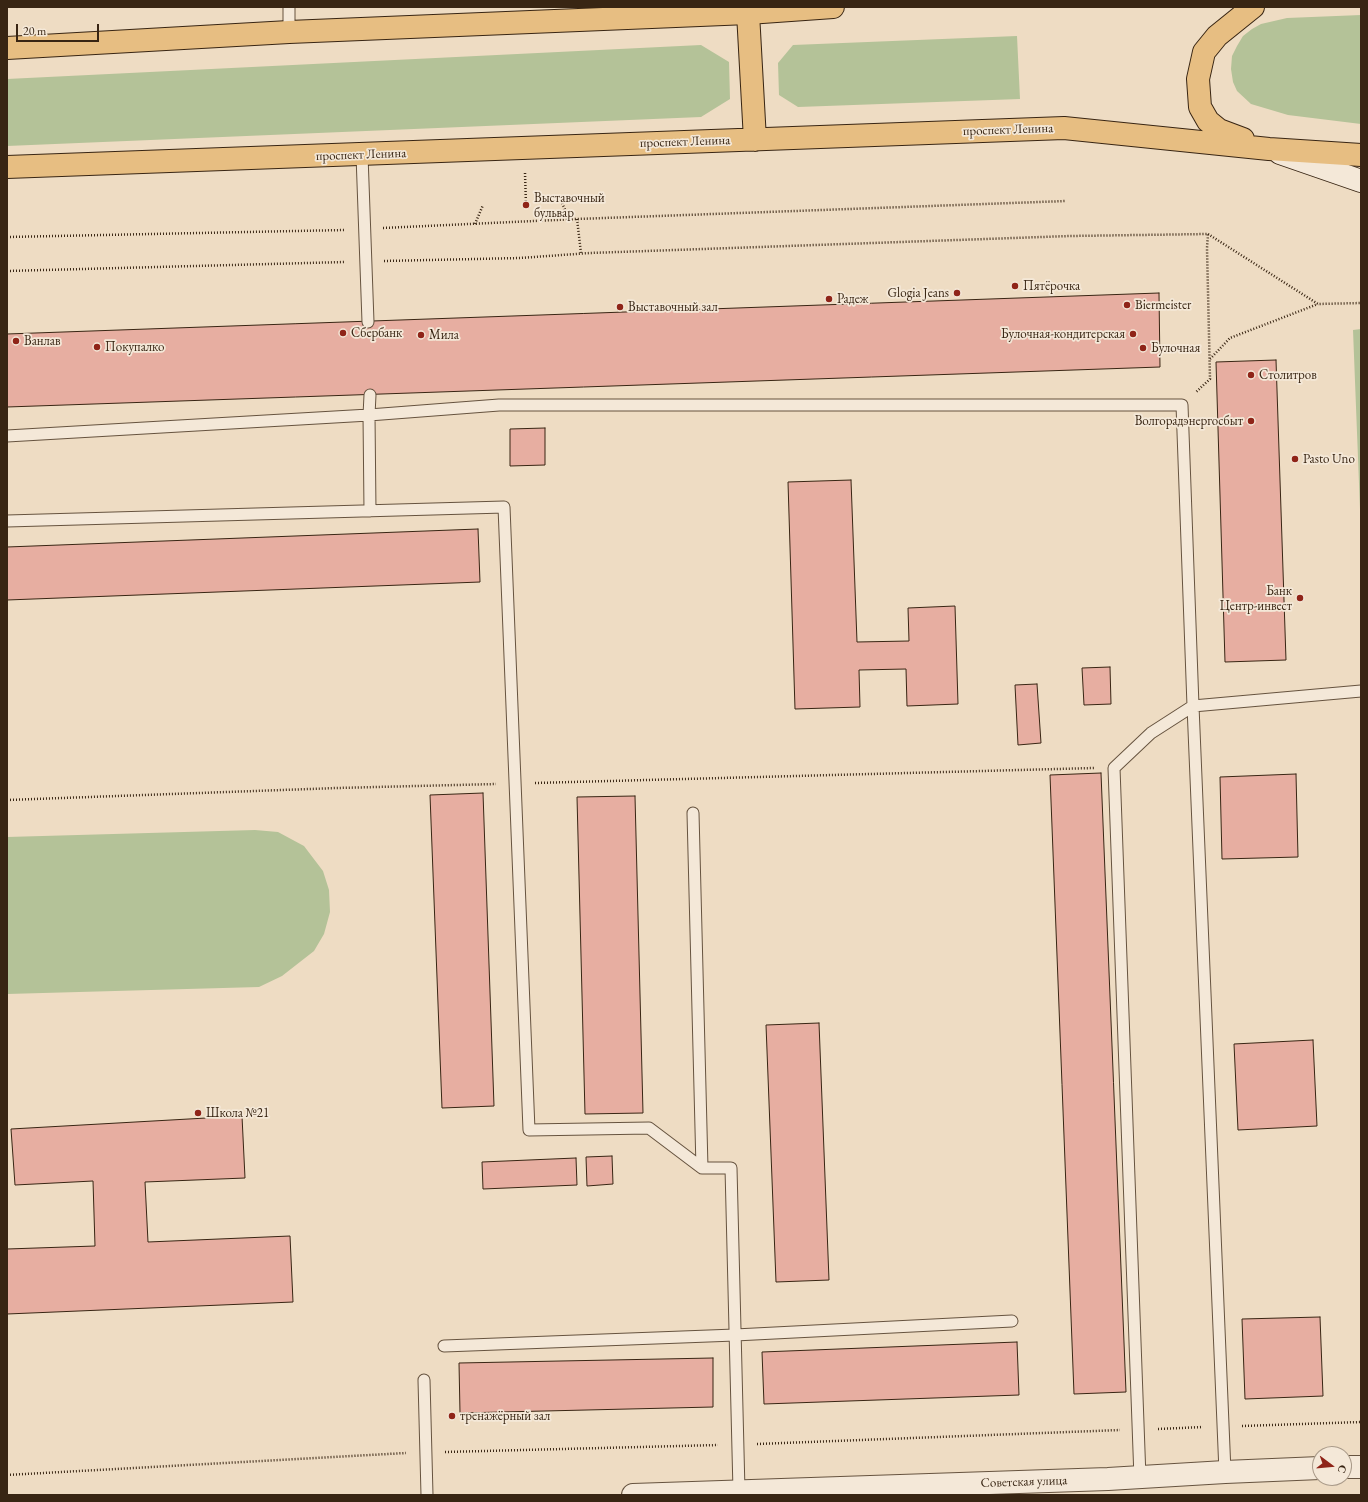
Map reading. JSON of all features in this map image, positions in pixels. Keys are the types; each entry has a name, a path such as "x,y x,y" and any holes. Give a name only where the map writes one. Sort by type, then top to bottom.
{"main road":[{"path":"7,48 634,12 748,13 833,7"},
{"path":"1253,7 1217,36 1204,52 1198,80 1200,107 1208,121 1219,130 1269,149"},
{"path":"748,13 755,140"},
{"name":"проспект Ленина","path":"7,167 1064,128 1269,149 1361,155"}],"street":[{"path":"1269,149 1361,181"},
{"name":"Советская улица","path":"633,1495 1140,1478 1312,1468"}],"lane":[{"path":"289,7 290,32"},
{"path":"362,154 368,322"},
{"path":"370,394 370,511"},
{"path":"7,436 499,405 1182,405 1193,706 1226,1472"},
{"path":"7,521 504,507 529,1130 649,1128 702,1168 731,1168 739,1491"},
{"path":"1140,1478 1114,768 1151,733 1193,706 1361,691"},
{"path":"694,813 702,1168"},
{"path":"444,1346 735,1335 1012,1321"},
{"path":"424,1380 427,1495"}],"path":[{"path":"523,148 526,205"},
{"path":"7,237 364,229 577,219 1066,201"},
{"path":"562,203 570,220"},
{"path":"475,224 483,205"},
{"path":"577,219 581,254"},
{"path":"1182,405 1210,379 1206,248 1208,234"},
{"path":"7,271 520,258 581,254 1070,236 1208,234 1318,304"},
{"path":"1210,358 1230,338 1318,304 1361,303"},
{"path":"7,800 321,788 1114,768"},
{"path":"7,1475 426,1452 738,1445 1361,1422"}],"green space":[{"path":"1361,15 1361,124 1288,115 1251,104 1237,91 1233,82 1231,69 1232,56 1243,36 1252,29 1261,24 1287,18"},
{"path":"1017,36 1020,99 798,107 779,95 778,63 793,45"},
{"path":"701,45 729,62 730,99 701,117 7,146 7,79"},
{"path":"1361,329 1361,535 1353,330"},
{"path":"255,830 278,832 304,846 323,871 329,890 330,912 324,934 314,951 282,976 259,987 7,994 7,837"}],"building":[{"path":"1159,293 1160,367 7,407 7,334"},
{"path":"1276,360 1286,660 1225,662 1216,362"},
{"path":"545,428 545,465 510,466 510,429"},
{"path":"851,480 857,642 909,641 908,608 955,606 958,704 907,706 906,669 859,670 860,707 795,709 788,482"},
{"path":"478,529 480,582 7,600 7,547"},
{"path":"1110,667 1111,704 1084,705 1082,668"},
{"path":"1037,684 1041,743 1018,745 1015,685"},
{"path":"1101,773 1126,1392 1074,1394 1050,775"},
{"path":"1296,774 1298,857 1222,859 1220,777"},
{"path":"483,793 494,1106 442,1108 430,795"},
{"path":"635,796 643,1113 585,1114 577,797"},
{"path":"819,1023 829,1280 776,1282 766,1025"},
{"path":"1313,1040 1317,1126 1238,1130 1234,1044"},
{"path":"242,1116 245,1178 145,1182 148,1242 290,1236 293,1302 7,1314 7,1249 95,1246 93,1181 15,1185 11,1129"},
{"path":"612,1156 613,1184 587,1186 586,1157"},
{"path":"576,1158 577,1185 483,1189 482,1162"},
{"path":"1320,1317 1323,1396 1245,1399 1242,1319"},
{"path":"1017,1342 1019,1395 764,1404 762,1352"},
{"path":"713,1358 713,1407 460,1413 459,1363"}],"place":[{"name":"Выставочный бульвар","path":"526,205"},
{"name":"Пятёрочка","path":"1015,286"},
{"name":"Glogia Jeans","path":"957,293"},
{"name":"Радеж","path":"829,299"},
{"name":"Biermeister","path":"1127,305"},
{"name":"Выставочный зал","path":"620,307"},
{"name":"Сбербанк","path":"343,333"},
{"name":"Булочная-кондитерская","path":"1133,334"},
{"name":"Мила","path":"421,335"},
{"name":"Ванлав","path":"16,341"},
{"name":"Покупалко","path":"97,347"},
{"name":"Булочная","path":"1143,348"},
{"name":"Столитров","path":"1251,375"},
{"name":"Волгорадэнергосбыт","path":"1251,421"},
{"name":"Pasto Uno","path":"1295,459"},
{"name":"Банк Центр-инвест","path":"1300,598"},
{"name":"Школа №21","path":"198,1113"},
{"name":"тренажёрный зал","path":"452,1416"}]}
